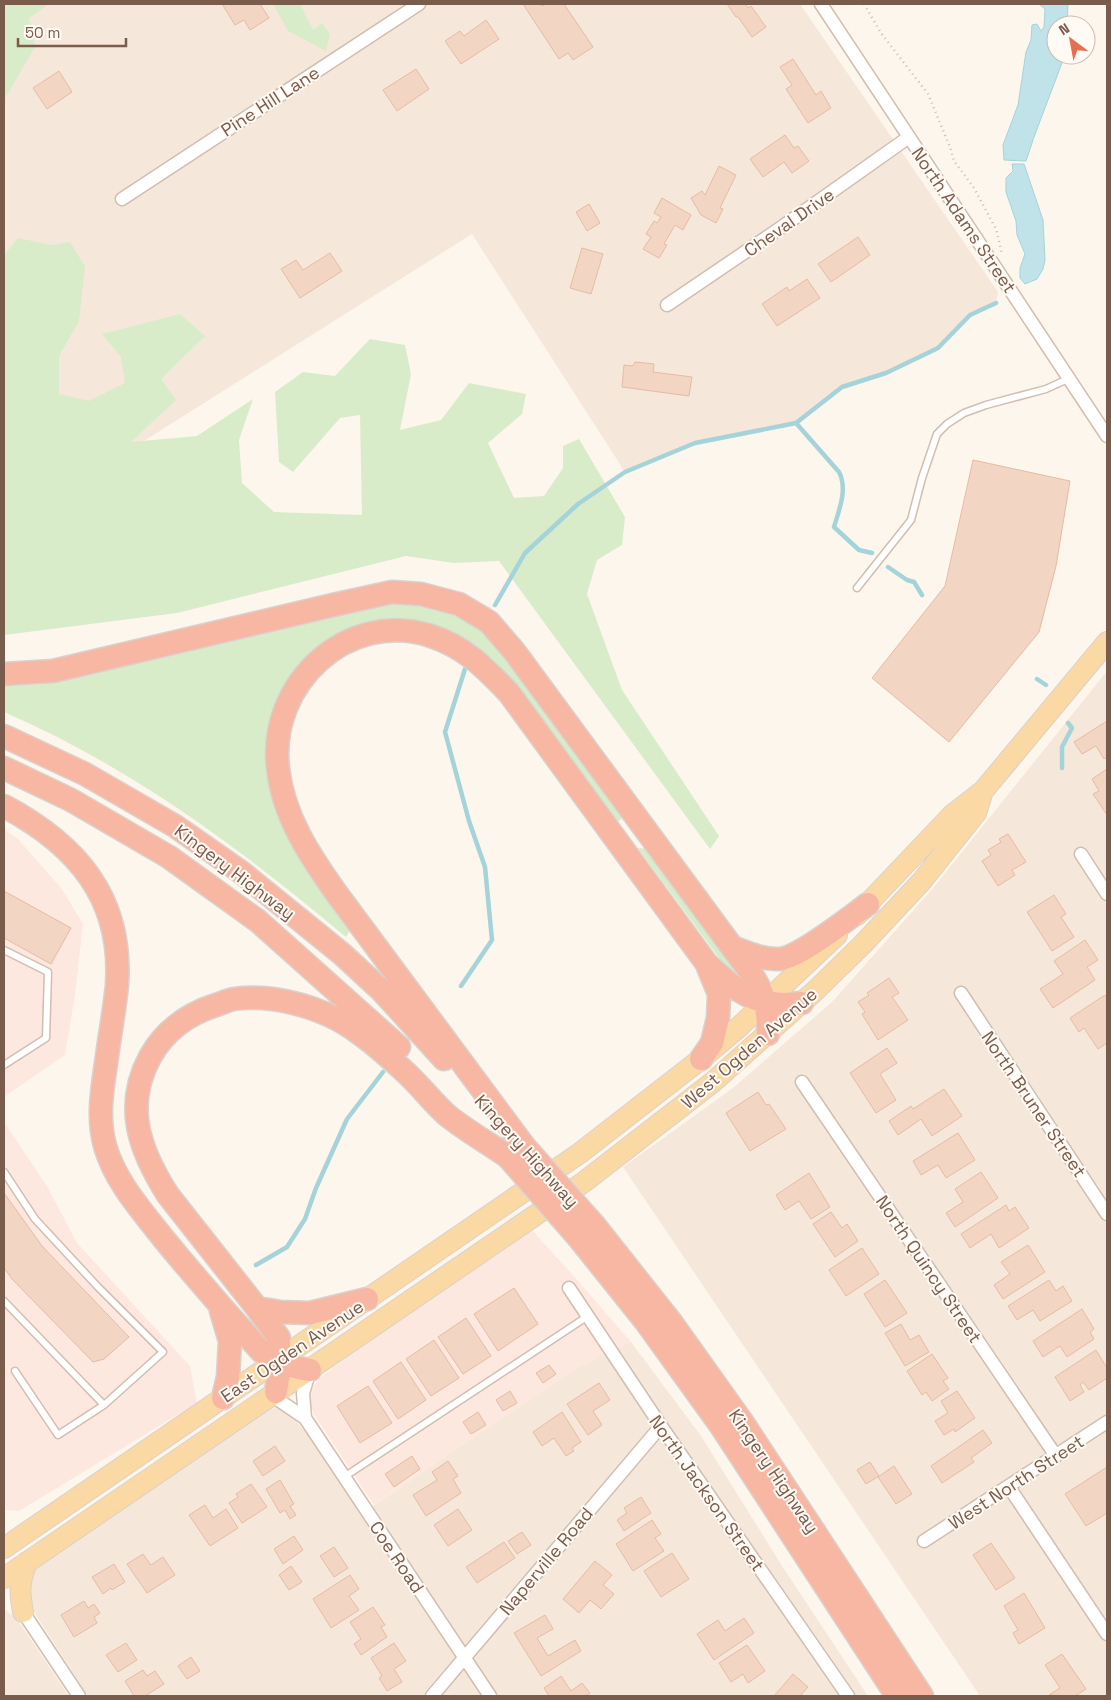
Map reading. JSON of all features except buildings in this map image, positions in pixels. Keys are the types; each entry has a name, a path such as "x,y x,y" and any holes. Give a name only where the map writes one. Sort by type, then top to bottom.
{"highway":[{"path":"4,674 53,671 392,592 421,594 459,604 489,622 514,651 732,947 760,986 768,1011 768,1034"},
{"path":"516,1151 337,894 300,838 288,811 278,767 282,717 288,701 309,669 328,653 352,640 376,633 402,631 430,636 461,649 486,668 509,694 707,964 740,993 778,1004 802,1003"},
{"name":"Kingery Highway","path":"4,736 85,774 176,826 241,872 342,954 382,991 586,1232 671,1322 743,1423 922,1696"},
{"name":"Kingery Highway","path":"4,768 71,800 169,857 258,921 516,1151"},
{"path":"4,806 48,834 88,872 113,926 117,984 100,1102 106,1146 113,1166 126,1189 200,1284 262,1352 298,1368 310,1370"},
{"path":"732,947 759,957 782,959 806,948 868,904"},
{"path":"701,1059 712,1043 718,1018 719,994 707,964"},
{"path":"273,1394 279,1360 279,1338 168,1195 156,1176 147,1156 140,1131 135,1111 137,1090 145,1067 156,1045 178,1022 202,1009 233,999 266,998 302,1005 338,1020 380,1050 404,1071 448,1116 516,1151"},
{"name":"Kingery Highway","path":"586,1232 646,1322 722,1426 897,1696"},
{"path":"257,1308 282,1312 310,1313 367,1299"},
{"path":"218,1303 230,1341 228,1377 223,1398"}],"main road":[{"name":"West Ogden Avenue","path":"580,1153 701,1059 766,1002 868,904 952,815 983,791 1107,642"},
{"name":"West Ogden Avenue","path":"470,1259 584,1182 713,1082 802,1003 863,944 921,882 976,813 983,791"},
{"name":"East Ogden Avenue","path":"4,1548 580,1153"},
{"name":"East Ogden Avenue","path":"4,1578 470,1259"},
{"path":"23,1612 20,1582 27,1562"},
{"path":"4,1601 23,1612"}],"street":[{"name":"Pine Hill Lane","path":"122,199 418,4"},
{"name":"North Adams Street","path":"820,4 1107,436"},
{"name":"Cheval Drive","path":"667,305 909,137"},
{"path":"1081,854 1107,894"},
{"name":"North Bruner Street","path":"960,993 1107,1214"},
{"name":"North Quincy Street","path":"802,1082 1056,1456"},
{"name":"North Jackson Street","path":"570,1288 660,1426 848,1696"},
{"name":"Coe Road","path":"305,1418 303,1393 310,1370"},
{"name":"Coe Road","path":"273,1394 277,1399 305,1418 490,1696"},
{"name":"West North Street","path":"924,1541 1107,1422"},
{"name":"Naperville Road","path":"432,1696 660,1426"},
{"path":"1009,1487 1107,1634"},
{"path":"23,1612 79,1696"}],"lane":[{"path":"857,588 911,520 922,478 937,434 947,424 964,414 986,405 1046,389 1070,378"},
{"path":"4,950 48,972 46,1038 4,1065"},
{"path":"4,1172 35,1219 98,1287 163,1352 104,1405 58,1435 15,1371"},
{"path":"4,1301 104,1405"},
{"path":"344,1477 588,1316"}],"path":[{"path":"864,4 881,33 928,94 954,161 974,188 996,229 1003,251 1002,258 994,264"}],"shaded area":[{"path":"4,4 800,4 998,292 996,303 970,315 938,348 886,373 842,387 796,423 695,443 625,472 472,234 90,475 4,345"},
{"path":"1107,671 1107,1696 980,1696 623,1167 733,1088 832,1002 934,887"},
{"path":"4,830 17,838 62,889 83,924 75,995 65,1055 4,1097"},
{"path":"4,1122 47,1186 77,1243 190,1366 197,1403 19,1511 4,1510"},
{"path":"531,1229 631,1342 576,1369 374,1505 315,1416 310,1405 310,1395 314,1385 321,1377 395,1321"},
{"path":"631,1342 701,1436 784,1569 868,1696 88,1696 28,1603 32,1570 265,1411 275,1408 282,1409 291,1415 307,1434 361,1514 576,1368"},
{"path":"4,1609 17,1619 69,1696 4,1696"}],"green space":[{"path":"4,4 49,4 29,18 35,47 4,100"},
{"path":"273,4 300,4 313,30 322,23 330,34 326,51 288,31"},
{"path":"18,238 52,245 70,242 85,266 79,321 59,356 59,394 89,401 125,383 121,357 102,334 180,314 205,336 161,379 176,400 131,442 197,436 253,399 239,440 242,483 274,512 362,515 360,415 340,418 293,472 279,462 275,392 303,372 335,376 370,339 405,345 411,374 400,430 441,420 469,383 526,394 522,414 488,443 514,498 544,496 563,468 563,446 579,439 625,517 622,545 597,560 587,594 622,690 719,836 710,849 499,561 454,563 406,556 177,613 4,635 4,255"},
{"path":"390,602 443,610 466,620 490,636 624,816 617,823 519,691 492,658 472,645 348,630 323,643 297,669 281,694 272,716 268,741 274,803 288,840 311,878 350,930 346,937 266,872 183,812 96,758 4,712 4,686 44,684"},
{"path":"638,848 649,849 734,967 730,973"}],"water":[{"path":"1039,4 1068,4 1067,15 1046,15 1046,65 1061,65 1026,161 1004,160 1003,145 1018,105 1026,52 1031,40 1032,25 1037,24 1041,31 1044,27 1045,9"},
{"path":"1012,164 1024,164 1043,220 1045,260 1043,269 1037,279 1025,284 1020,278 1020,268 1025,254 1017,235 1016,221 1006,192 1006,178 1013,171"}],"waterway":[{"path":"495,605 525,553 578,504 625,472 695,443 796,423 842,387 886,373 938,348 970,315 996,303"},
{"path":"796,423 839,472 842,479 842,499 834,527 859,550 872,553"},
{"path":"888,567 907,580 914,582 922,595"},
{"path":"461,986 492,940 485,867 469,821 445,732 465,669"},
{"path":"1037,679 1046,685"},
{"path":"1062,768 1062,747 1072,728 1068,723"},
{"path":"256,1265 287,1247 305,1219 316,1188 347,1119 383,1072"}]}
